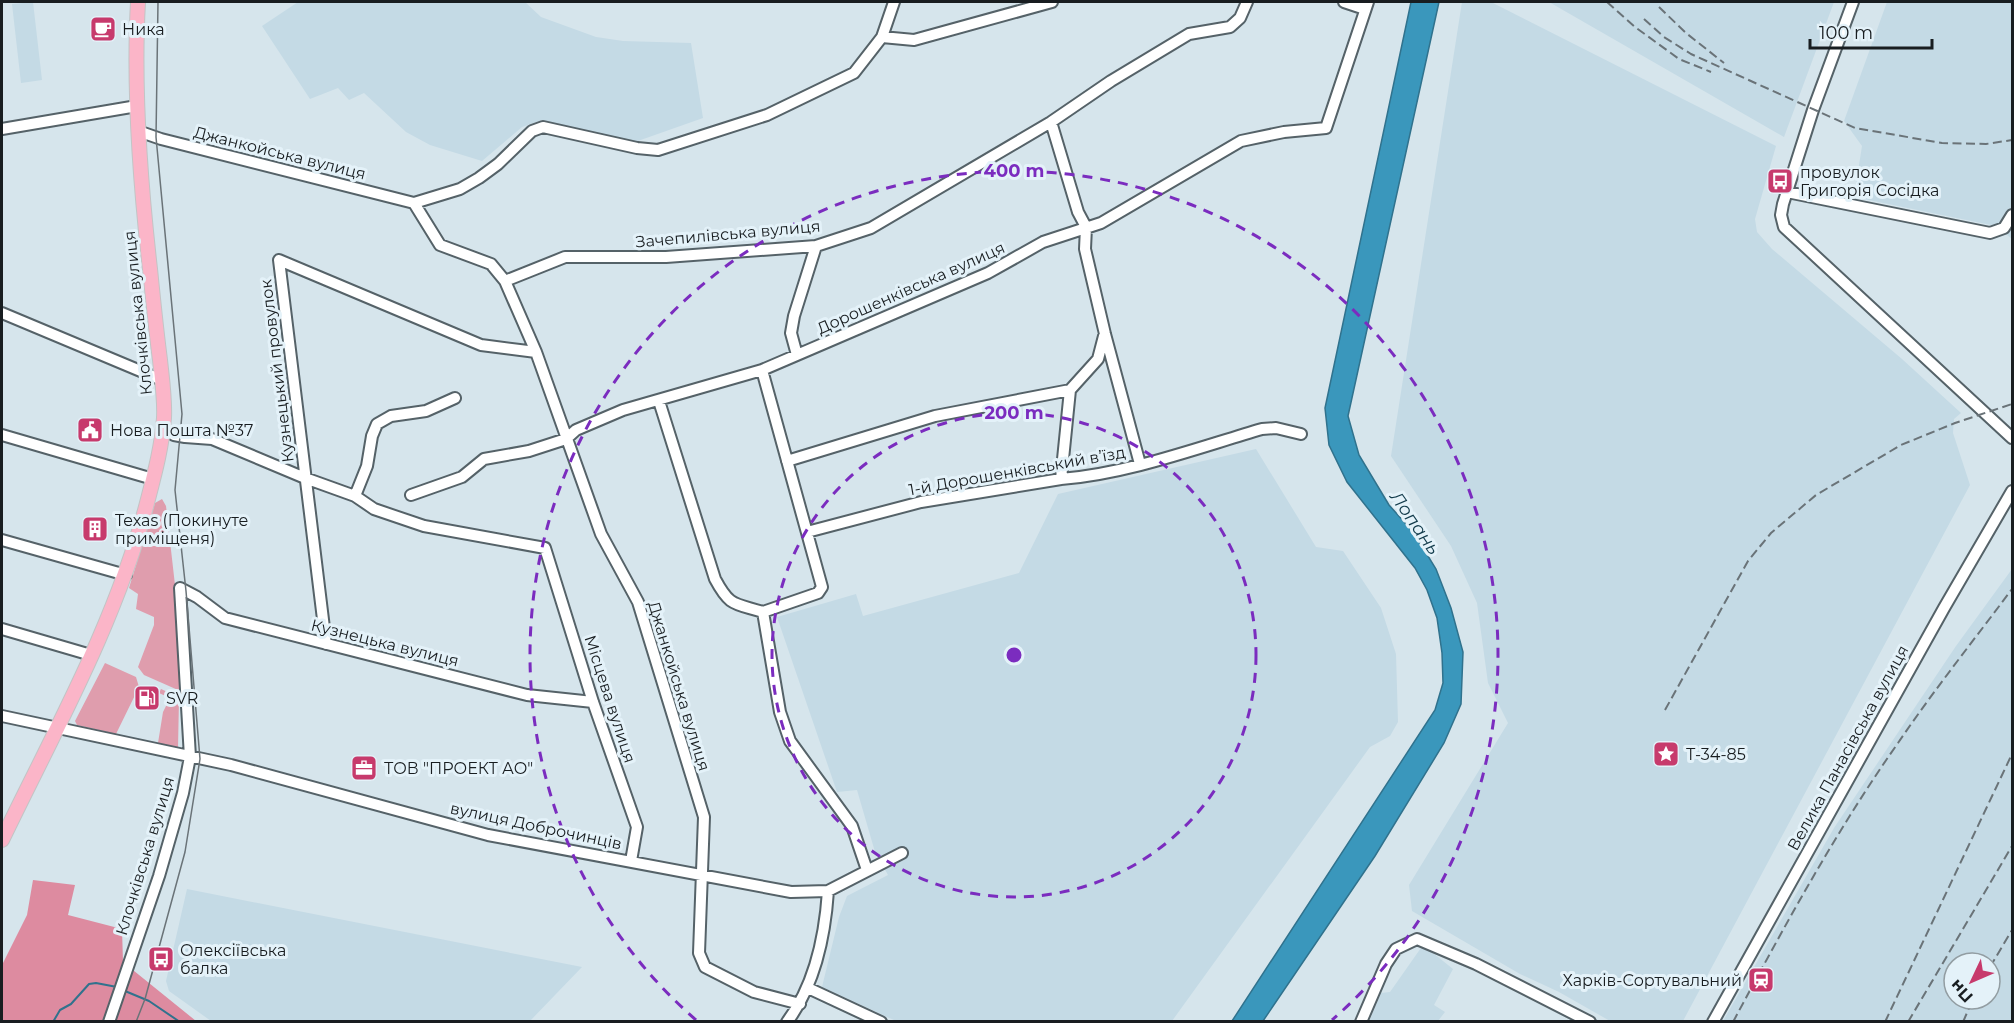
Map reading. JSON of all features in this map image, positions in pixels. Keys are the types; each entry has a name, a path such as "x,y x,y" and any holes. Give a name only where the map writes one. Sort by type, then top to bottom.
{"main road":[{"name":"Клочківська вулиця","path":"2,840 92,655 126,575 153,478 163,428 162,380 148,256 138,130 138,2"}],"street":[{"path":"414,203 460,189 479,178 498,164 532,131 543,128 637,148 658,150 767,115 854,73 882,37 894,2"},
{"path":"882,37 914,40 1052,2"},
{"name":"Зачепилівська вулиця","path":"505,281 565,257 666,257 816,246 871,228 1051,122 1111,81 1189,34 1230,27 1240,18 1248,2"},
{"path":"1344,2 1366,5"},
{"path":"1853,2 1813,110 1787,192 1781,215 1784,227 2013,438"},
{"name":"Дорошенківська вулиця","path":"411,495 462,477 484,459 529,451 566,439 576,430 623,410 762,370 988,273 1043,242 1101,223 1241,141 1284,132 1326,128 1366,5"},
{"path":"2,129 137,106"},
{"path":"1051,122 1078,212 1086,227 1085,249 1104,334 1140,464"},
{"name":"Джанкойська вулиця","path":"138,130 161,139 414,203 440,245 491,264 505,281 536,352 601,534 638,602 704,817 699,953 705,966 754,992 800,1004"},
{"path":"1787,192 1990,233 2004,228 2013,215"},
{"path":"797,355 791,333 794,316 816,246"},
{"name":"Кузнецький провулок","path":"326,644 279,260 481,345 536,352"},
{"path":"2,313 162,380"},
{"path":"1060,479 1070,390 1098,359 1104,334"},
{"path":"659,401 715,579 730,602 763,612 818,593 822,587 762,370"},
{"path":"787,461 935,416 1070,390"},
{"path":"163,428 174,435 212,439 304,478 355,496 367,466 372,436 377,424 391,416 426,411 455,398"},
{"name":"1-й Дорошенківський в’їзд","path":"807,532 921,502 1060,479 1081,478 1140,464 1262,429 1276,428 1301,434"},
{"path":"2,435 153,478"},
{"name":"Велика Панасівська вулиця","path":"1713,1022 1943,610 2013,491"},
{"name":"Місцева вулиця","path":"355,496 374,509 424,526 546,548 593,702 638,826 631,861"},
{"path":"2,540 126,575"},
{"name":"Кузнецька вулиця","path":"180,588 197,597 225,618 527,694 593,702"},
{"name":"Клочківська вулиця","path":"109,1022 159,876 183,793 190,757 180,588"},
{"path":"763,612 780,712 790,741 852,826 867,870"},
{"path":"2,629 92,655"},
{"name":"вулиця Доброчинців","path":"2,716 231,765 488,835 791,891 828,891"},
{"path":"788,1022 808,988 826,918 828,891 902,853"},
{"path":"1361,1022 1386,964 1396,949 1417,939 1476,964 1590,1022"},
{"path":"808,988 881,1022"}],"shaded area":[{"path":"33,2 42,80 21,83 12,4"},
{"path":"298,2 525,2 541,17 596,37 623,41 691,43 703,118 635,142 542,120 522,127 482,161 430,145 406,132 364,93 349,100 338,88 310,99 262,26"},
{"path":"1462,2 1491,2 1776,146 1755,219 1757,232 1772,249 1902,359 1961,413 1954,419 1953,433 1970,485 1683,1021 1610,1021 1559,992 1520,974 1412,911 1409,885 1508,723 1488,683 1477,603 1451,546 1391,456"},
{"path":"1549,2 1834,2 1784,137"},
{"path":"1887,2 2012,2 2012,239 1996,226 1854,197 1862,146 1844,121"},
{"path":"1256,449 1316,547 1343,551 1381,608 1396,654 1398,722 1390,736 1370,747 1172,1021 896,1021 822,987 839,917 847,896 888,875 875,852 857,790 837,792 777,617 856,594 863,616 1019,573 1058,494"},
{"path":"162,499 166,506 175,585 181,688 178,690 144,675 138,667 154,625 154,617 136,609 138,594 129,588 155,503"},
{"path":"2012,569 2012,1021 1723,1021 1834,828 1956,646"},
{"path":"105,663 136,677 139,687 116,734 77,725 75,721"},
{"path":"161,689 179,699 178,748 176,750 159,746 158,743 163,712 170,698 159,693"},
{"path":"33,880 75,885 68,915 122,929 123,962 196,1021 2,1021 2,965 27,915"},
{"path":"187,889 582,967 530,1021 211,1021 169,991 166,981"},
{"path":"1423,945 1453,969 1434,1005 1445,1012 1438,1021 1369,1022 1381,993 1390,992"}],"water":[{"path":"1411,2 1439,2 1348,416 1359,455 1389,505 1414,533 1436,569 1451,608 1463,652 1461,704 1444,743 1375,856 1263,1021 1232,1021 1435,710 1443,683 1437,618 1427,590 1415,568 1347,482 1329,445 1325,408"}],"waterway":[{"path":"53,1022 60,1010 71,1004 89,984 117,987"},
{"path":"125,991 149,1001 180,1022"}],"tram line":[{"path":"136,1022 145,999 185,852 200,759 175,490 182,414 156,137 158,2"}],"railway":[{"path":"1607,2 1635,27 1679,59 1711,72"},
{"path":"1659,7 1686,33 1724,63"},
{"path":"1644,19 1664,37 1691,54 1855,128 1942,143 1986,144 2012,140"},
{"path":"1665,710 1748,561 1771,533 1816,495 1901,445 1955,423 2012,404"},
{"path":"1733,1022 1791,915 1853,810 1926,704 2012,589"},
{"path":"1885,1022 2012,754"},
{"path":"1908,1022 2012,846"},
{"path":"2000,951 2012,930"},
{"path":"1963,1022 1968,1011"}],"place":[{"name":"Ника","path":"103,29"},
{"name":"провулок Григорія Сосідка","path":"1780,181"},
{"name":"Нова Пошта №37","path":"90,430"},
{"name":"Texas (Покинуте приміщеня)","path":"95,529"},
{"name":"SVR","path":"147,698"},
{"name":"Т-34-85","path":"1666,754"},
{"name":"ТОВ \"ПРОЕКТ АО\"","path":"364,768"},
{"name":"Олексіївська балка","path":"161,959"},
{"name":"Харків-Сортувальний","path":"1761,980"}],"water label":[{"name":"Лопань","path":"1415,523"}]}
